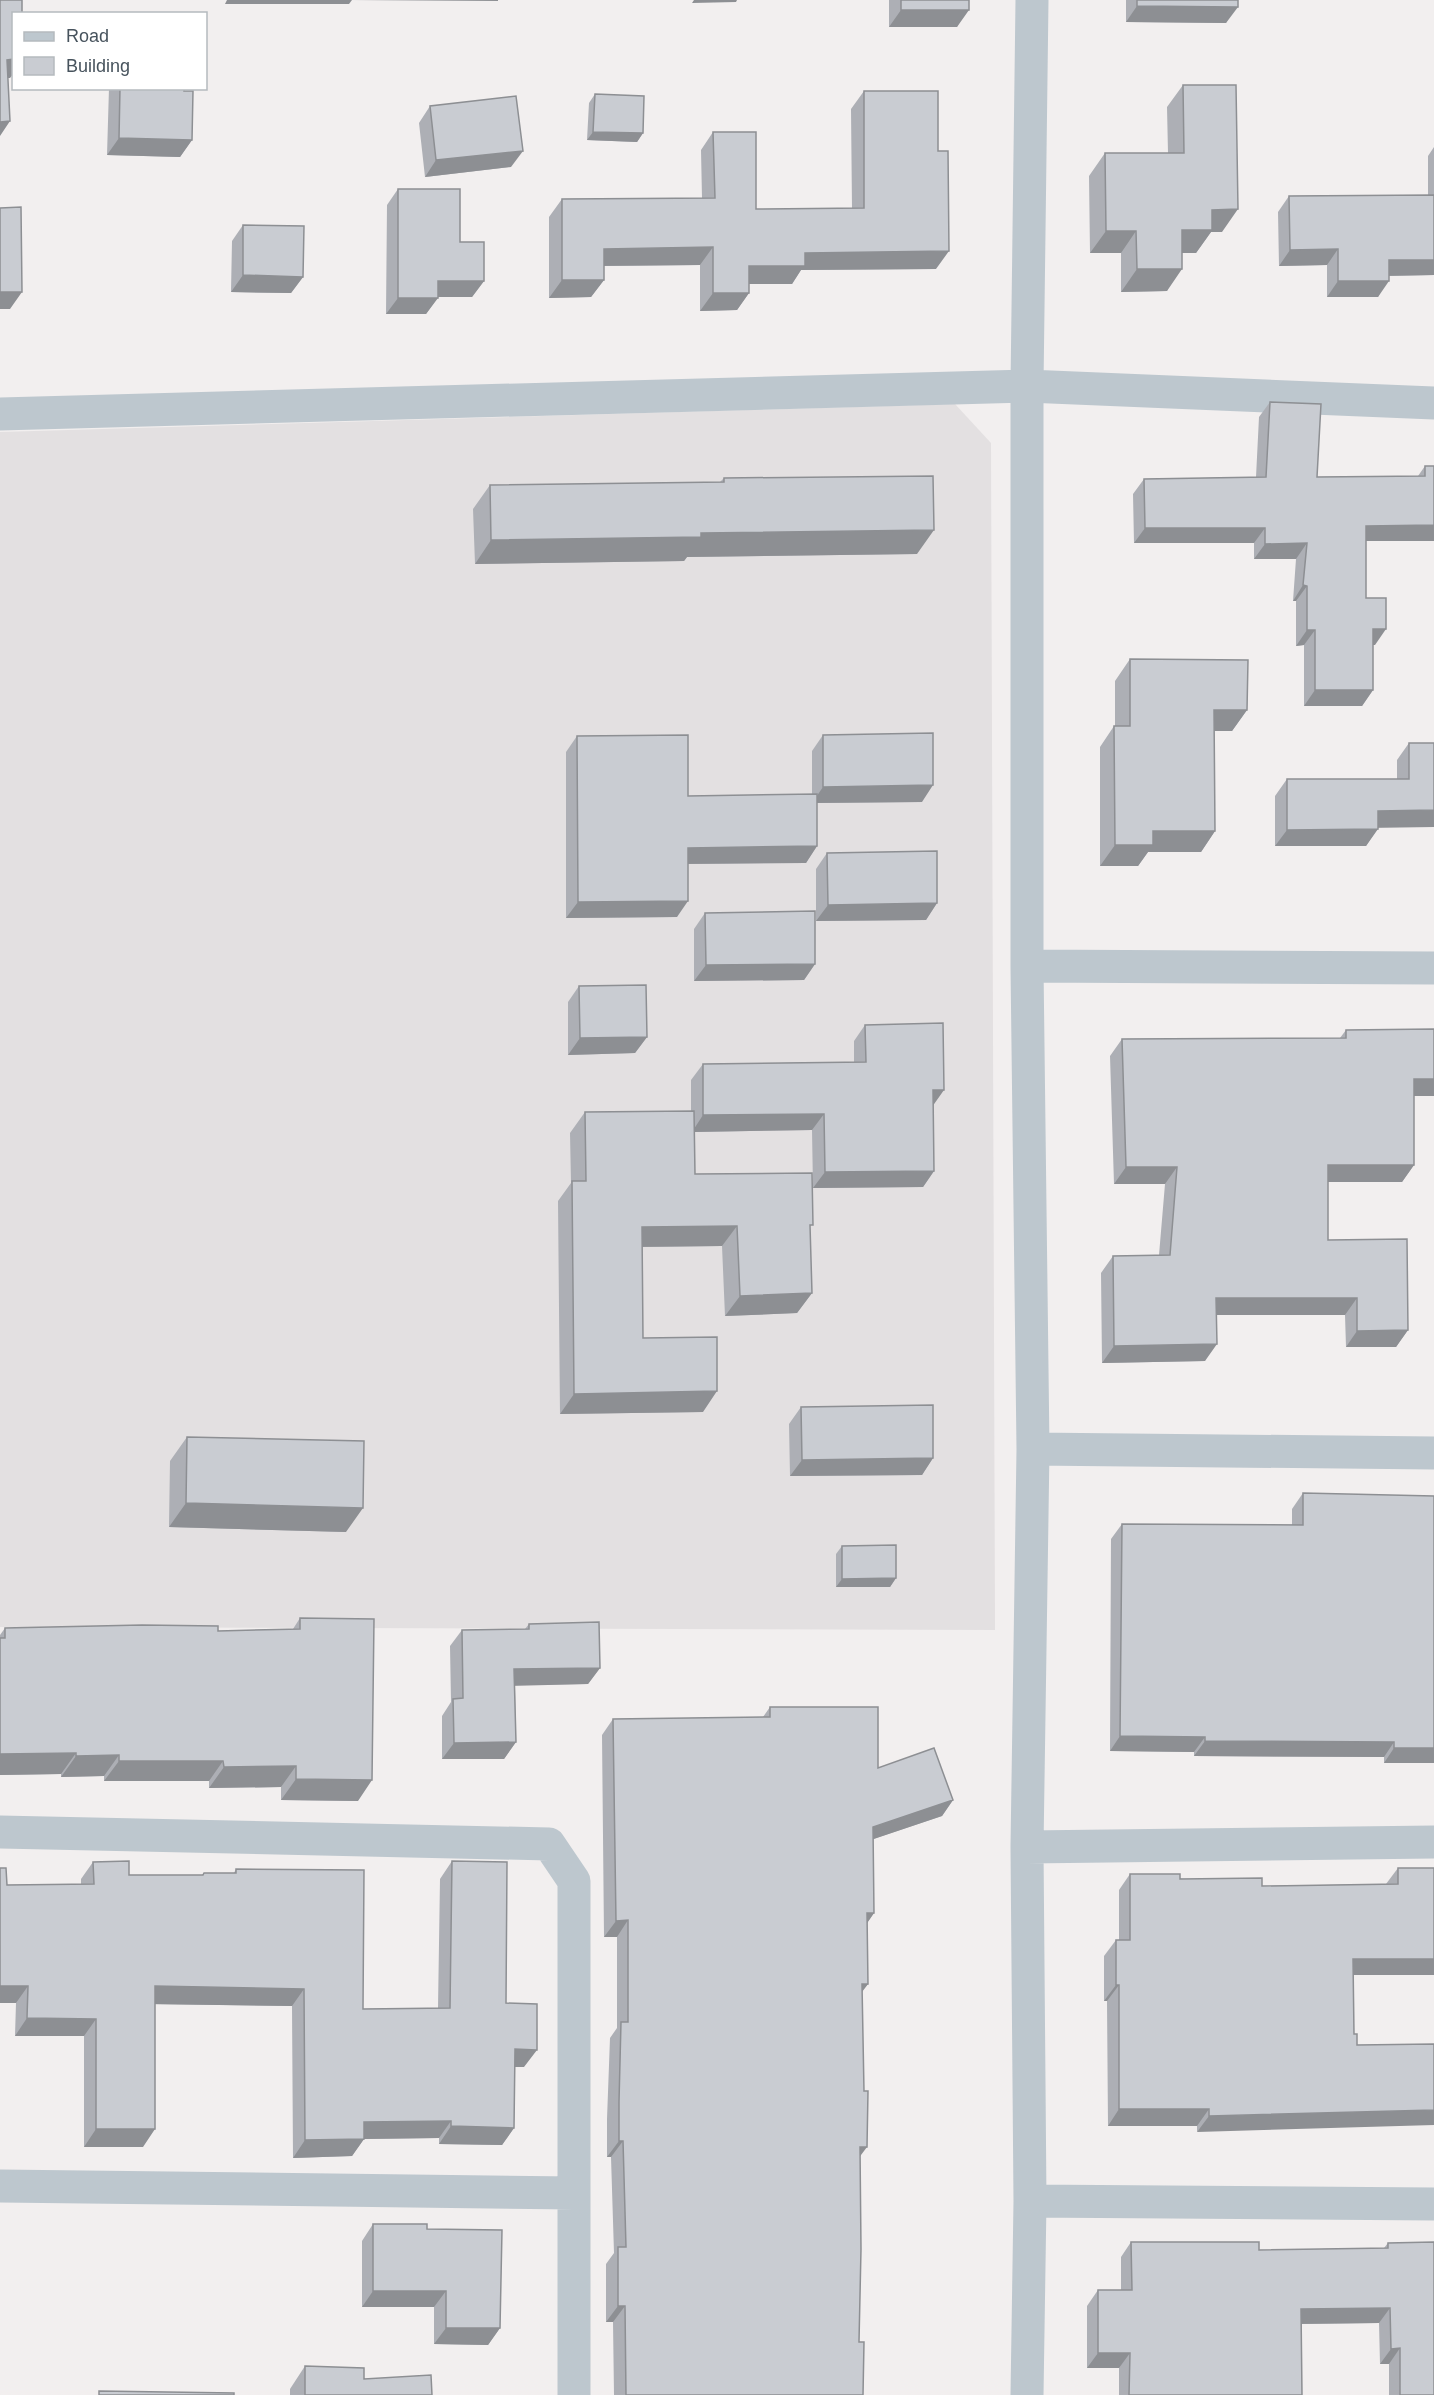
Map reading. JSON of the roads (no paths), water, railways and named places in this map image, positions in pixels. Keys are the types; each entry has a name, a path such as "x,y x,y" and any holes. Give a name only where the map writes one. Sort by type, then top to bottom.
{"street":[{"path":"1028,2395 1027,1846 1034,1449 1027,966 1027,386 1032,0"},
{"path":"0,414 1027,386 1434,403"},
{"path":"1027,966 1434,968"},
{"path":"1034,1449 1434,1453"},
{"path":"0,1832 549,1844 574,1881 574,2395"},
{"path":"1027,1846 1434,1842"},
{"path":"0,2186 574,2193"},
{"path":"1029,2201 1434,2204"}]}
